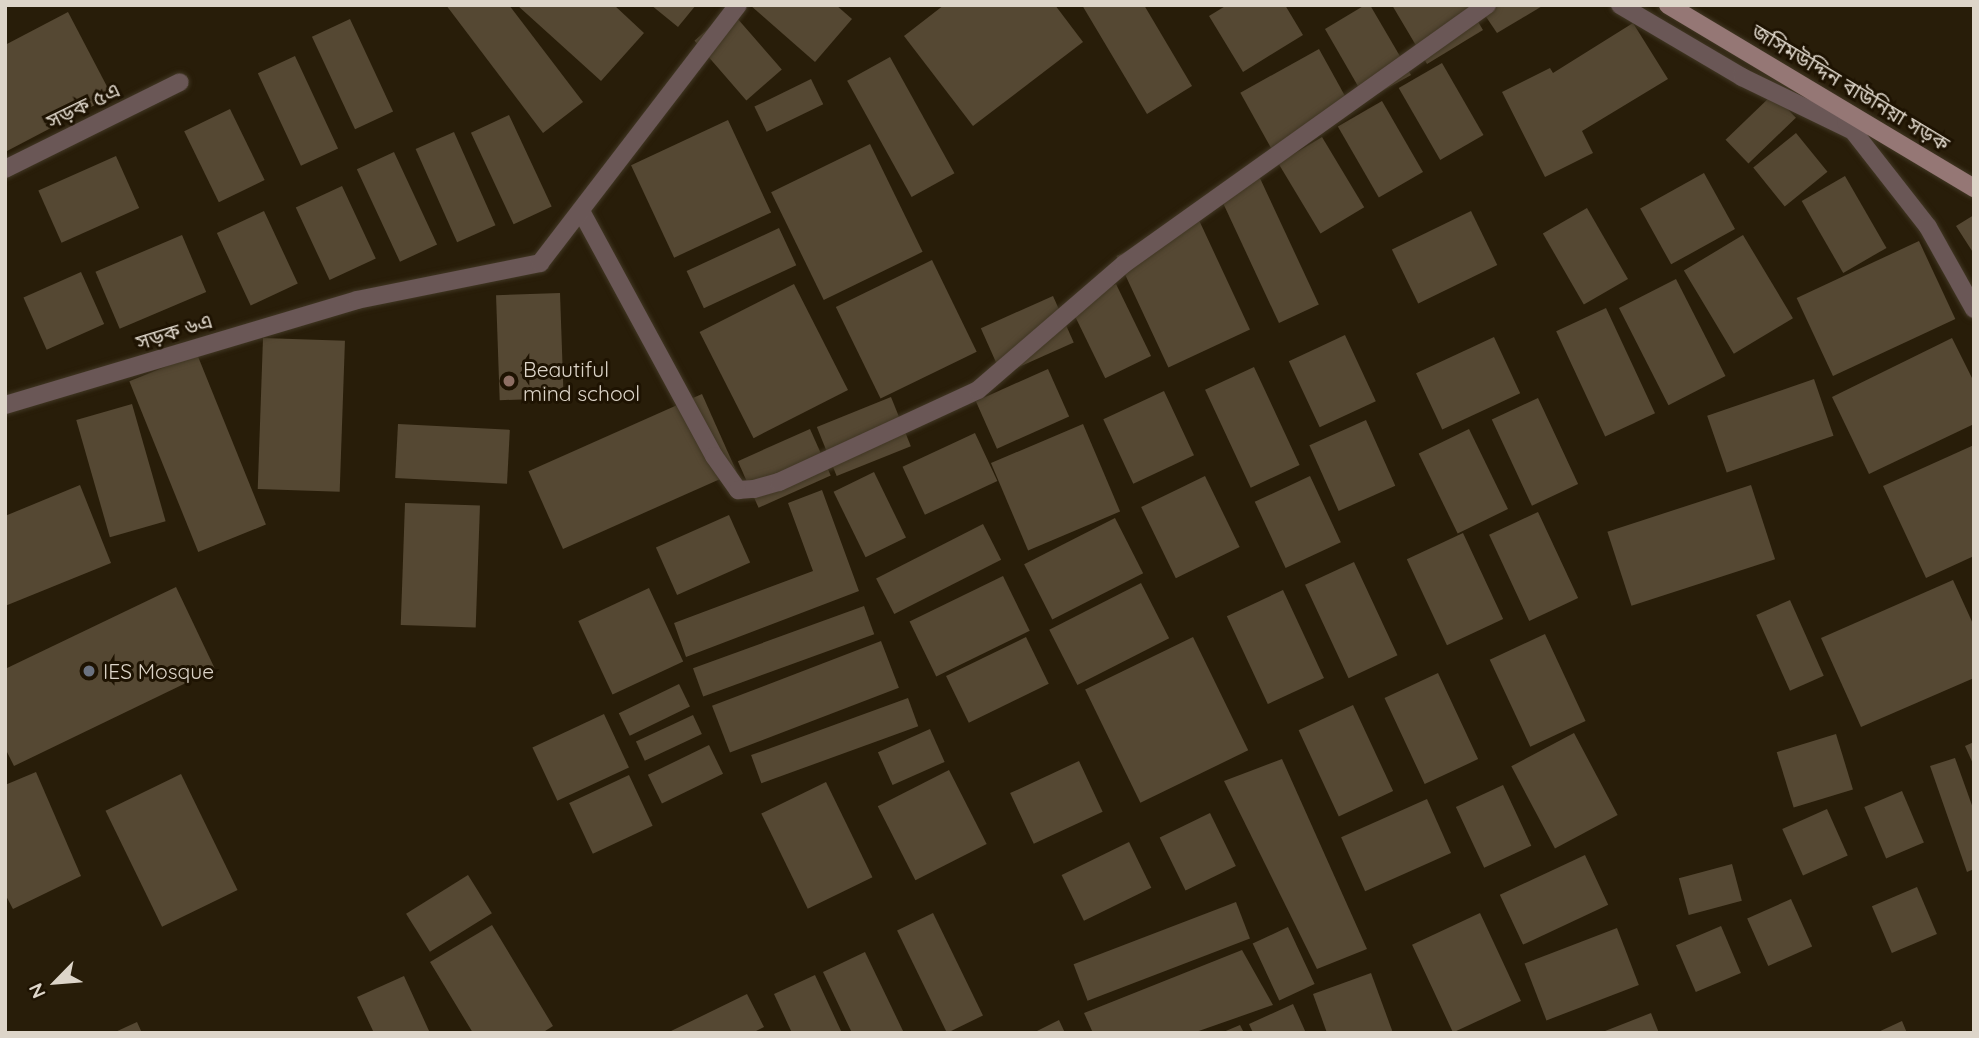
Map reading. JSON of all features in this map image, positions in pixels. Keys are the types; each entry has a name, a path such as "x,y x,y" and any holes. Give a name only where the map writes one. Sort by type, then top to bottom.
{"street":[{"name":"সড়ক ৬এ","path":"5,405 357,300 540,263 738,5"},
{"path":"581,211 713,456 738,490 754,489 779,482 978,390 1124,264 1487,5"},
{"path":"1620,5 1742,77 1853,131"},
{"name":"জসিমউদ্দিন বাউনিয়া সড়ক","path":"1668,5 1834,107 1974,188"},
{"name":"সড়ক ৫এ","path":"5,169 180,82"},
{"path":"1834,107 1928,226 1974,309"}],"building":[{"path":"446,5 509,5 583,102 543,133"},
{"path":"517,5 614,5 644,33 601,81"},
{"path":"651,5 696,5 678,27"},
{"path":"750,5 836,5 852,19 815,62"},
{"path":"944,5 1055,5 1083,42 973,126 904,36"},
{"path":"1082,5 1144,5 1192,86 1147,114"},
{"path":"1227,5 1285,5 1303,35 1243,72 1209,16"},
{"path":"1365,5 1370,5 1411,75 1366,100 1325,29"},
{"path":"1392,5 1468,5 1483,30 1427,64"},
{"path":"1478,5 1544,5 1497,33"},
{"path":"730,10 782,70 746,100 695,41"},
{"path":"68,12 112,96 7,151 5,45"},
{"path":"350,19 393,111 355,129 312,37"},
{"path":"1633,23 1668,79 1582,131 1593,153 1545,177 1502,92 1550,68 1553,73"},
{"path":"1319,49 1352,108 1273,152 1240,93"},
{"path":"295,56 338,148 301,166 258,73"},
{"path":"890,57 954,173 912,197 847,81"},
{"path":"1442,63 1484,135 1440,160 1399,88"},
{"path":"811,79 823,104 767,132 754,107"},
{"path":"1773,94 1796,118 1748,164 1726,140"},
{"path":"1382,101 1423,172 1379,198 1338,126"},
{"path":"230,109 265,180 219,202 184,131"},
{"path":"509,115 552,207 514,224 471,133"},
{"path":"728,120 771,212 674,258 631,165"},
{"path":"454,132 495,225 457,242 416,149"},
{"path":"1796,133 1827,172 1785,206 1753,168"},
{"path":"1322,137 1364,207 1321,234 1278,163"},
{"path":"870,144 923,252 824,300 771,192"},
{"path":"394,152 437,244 400,262 357,169"},
{"path":"116,156 139,208 62,243 38,191"},
{"path":"1704,173 1735,229 1671,264 1640,208"},
{"path":"1258,174 1319,305 1279,323 1218,193"},
{"path":"1845,176 1886,248 1843,273 1802,201"},
{"path":"342,186 376,259 330,280 296,208"},
{"path":"1587,208 1628,279 1584,305 1543,234"},
{"path":"264,211 298,284 251,305 217,233"},
{"path":"1471,211 1497,265 1418,304 1392,250"},
{"path":"1974,215 1974,254 1956,226"},
{"path":"1198,218 1250,329 1168,368 1116,256"},
{"path":"779,228 796,265 704,308 687,271"},
{"path":"182,235 206,292 120,329 95,272"},
{"path":"1743,235 1793,318 1734,354 1684,271"},
{"path":"1919,241 1955,319 1833,376 1797,298"},
{"path":"932,260 977,352 881,399 836,307"},
{"path":"81,272 104,324 47,350 23,298"},
{"path":"1676,279 1725,376 1668,405 1619,308"},
{"path":"794,284 848,390 754,438 700,332"},
{"path":"1116,284 1151,356 1105,378 1070,306"},
{"path":"560,293 564,398 500,400 496,295"},
{"path":"1053,296 1074,343 1002,375 981,328"},
{"path":"1606,308 1655,413 1605,436 1556,331"},
{"path":"1345,335 1376,401 1320,427 1289,361"},
{"path":"1494,337 1520,393 1442,430 1416,373"},
{"path":"263,338 345,341 340,492 258,489"},
{"path":"1952,338 1974,382 1974,424 1869,474 1832,397"},
{"path":"197,354 266,525 198,552 129,381"},
{"path":"1254,367 1300,465 1251,488 1205,390"},
{"path":"1048,369 1069,417 997,449 976,401"},
{"path":"1814,379 1834,436 1727,473 1707,416"},
{"path":"1164,391 1194,455 1133,484 1103,419"},
{"path":"702,394 737,472 563,549 528,471"},
{"path":"891,397 911,446 837,476 817,427"},
{"path":"1538,398 1578,484 1532,506 1492,420"},
{"path":"132,404 166,521 110,537 76,420"},
{"path":"1366,420 1395,486 1339,511 1309,445"},
{"path":"398,424 510,430 507,484 395,478"},
{"path":"1083,424 1120,511 1028,551 991,463"},
{"path":"810,429 831,476 759,508 738,461"},
{"path":"1469,429 1508,509 1458,534 1419,454"},
{"path":"975,433 997,481 925,515 902,467"},
{"path":"1974,445 1974,556 1926,578 1883,486"},
{"path":"874,472 906,538 866,557 834,492"},
{"path":"1205,476 1240,547 1176,578 1141,507"},
{"path":"1310,476 1341,542 1286,568 1255,502"},
{"path":"80,485 111,563 5,606 5,516"},
{"path":"1751,485 1775,559 1631,606 1607,532"},
{"path":"822,490 859,591 686,657 674,623 813,571 788,503"},
{"path":"405,503 480,506 476,628 401,625"},
{"path":"1538,512 1578,598 1529,621 1489,535"},
{"path":"729,515 750,563 677,595 656,548"},
{"path":"1115,518 1143,573 1052,620 1024,564"},
{"path":"983,524 1001,560 894,614 876,578"},
{"path":"1463,533 1503,619 1447,645 1407,559"},
{"path":"1354,562 1398,655 1349,678 1305,585"},
{"path":"1003,576 1030,631 936,676 910,622"},
{"path":"1953,580 1974,626 1974,678 1861,727 1821,638"},
{"path":"1141,583 1169,638 1077,685 1049,630"},
{"path":"176,587 215,669 14,766 5,748 5,669"},
{"path":"649,588 683,661 613,694 578,621"},
{"path":"1283,590 1324,678 1268,704 1227,616"},
{"path":"1790,600 1824,676 1790,691 1756,615"},
{"path":"864,606 874,634 703,696 693,668"},
{"path":"1545,634 1586,721 1530,747 1490,660"},
{"path":"1026,637 1049,684 969,723 946,676"},
{"path":"1193,637 1248,750 1140,803 1085,690"},
{"path":"881,641 899,688 730,753 712,706"},
{"path":"1438,673 1478,759 1425,784 1385,698"},
{"path":"679,684 690,706 630,736 619,713"},
{"path":"908,698 918,726 761,783 751,755"},
{"path":"1353,705 1393,791 1339,816 1299,730"},
{"path":"604,714 629,767 557,801 532,747"},
{"path":"693,715 702,734 645,761 636,742"},
{"path":"930,729 945,762 893,785 878,752"},
{"path":"1574,733 1618,815 1555,848 1511,766"},
{"path":"1836,734 1853,789 1794,808 1777,752"},
{"path":"1974,742 1974,766 1965,746"},
{"path":"709,745 723,774 662,804 648,775"},
{"path":"1955,758 1974,811 1974,869 1967,872 1930,766"},
{"path":"1282,759 1367,949 1317,969 1224,781"},
{"path":"1079,761 1103,812 1034,844 1010,793"},
{"path":"949,770 987,844 915,880 878,806"},
{"path":"36,772 81,876 13,909 5,894 5,785"},
{"path":"181,774 238,890 162,927 106,811"},
{"path":"629,775 653,826 593,854 569,803"},
{"path":"826,782 872,877 808,909 761,814"},
{"path":"1503,785 1531,846 1484,868 1456,807"},
{"path":"1902,791 1924,843 1886,859 1864,807"},
{"path":"1427,799 1451,853 1365,891 1341,837"},
{"path":"1827,809 1848,856 1803,876 1782,829"},
{"path":"1210,813 1236,866 1186,891 1160,838"},
{"path":"1129,842 1151,888 1084,921 1062,875"},
{"path":"1585,855 1608,905 1523,945 1500,895"},
{"path":"1732,864 1742,901 1689,915 1679,878"},
{"path":"468,875 492,913 430,952 406,914"},
{"path":"1917,887 1937,934 1892,953 1872,906"},
{"path":"1791,899 1812,947 1768,966 1747,919"},
{"path":"1236,902 1250,938 1088,1001 1074,964"},
{"path":"933,913 983,1015 947,1033 897,931"},
{"path":"1480,913 1521,1001 1453,1033 1412,945"},
{"path":"492,925 553,1026 542,1033 473,1033 430,962"},
{"path":"1721,926 1741,973 1696,992 1676,945"},
{"path":"1288,927 1315,984 1279,1001 1253,943"},
{"path":"1617,928 1639,985 1546,1020 1525,963"},
{"path":"1242,950 1273,1005 1193,1033 1093,1033 1084,1013"},
{"path":"865,952 904,1033 852,1033 823,972"},
{"path":"1371,973 1393,1033 1327,1033 1313,994"},
{"path":"815,975 842,1033 792,1033 774,994"},
{"path":"404,976 430,1033 374,1033 357,997"},
{"path":"747,994 764,1027 752,1033 667,1033"},
{"path":"1293,1004 1306,1033 1253,1033 1249,1024"},
{"path":"1651,1013 1659,1033 1600,1033"},
{"path":"1059,1020 1065,1033 1033,1033"},
{"path":"1902,1021 1907,1033 1876,1033"},
{"path":"137,1022 142,1033 113,1033"},
{"path":"1240,1025 1244,1033 1221,1033"}],"place":[{"name":"Beautiful mind school","path":"509,381"},
{"name":"IES Mosque","path":"89,671"}]}
